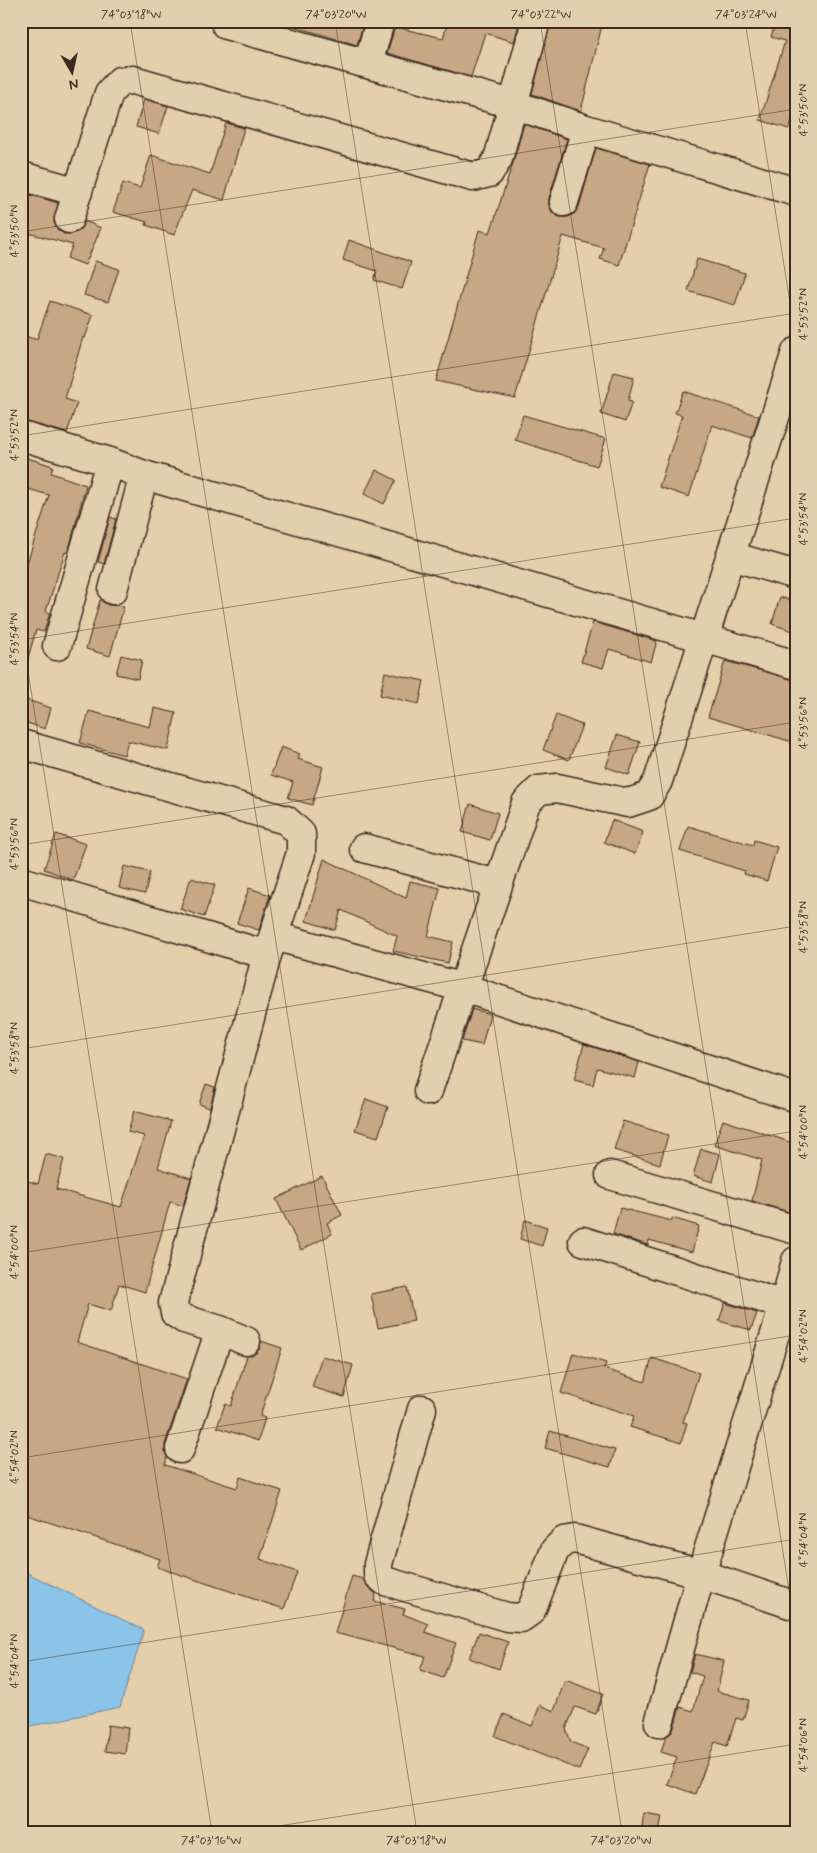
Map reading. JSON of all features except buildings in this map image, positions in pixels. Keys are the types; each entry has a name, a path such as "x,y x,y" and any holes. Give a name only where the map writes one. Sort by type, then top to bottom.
{"street":[{"path":"227,21 226,25 512,104 586,129 796,192"},
{"path":"368,64 380,21"},
{"path":"69,219 108,93 120,81 133,80 473,177 489,173 498,159 536,21"},
{"path":"564,202 586,129"},
{"path":"21,176 78,192"},
{"path":"428,1091 526,803 540,790 557,788 628,803 649,796 658,781 796,352"},
{"path":"21,436 110,462 144,475 796,665"},
{"path":"57,646 110,462"},
{"path":"113,590 144,475"},
{"path":"731,556 796,575"},
{"path":"21,744 286,820 301,834 301,853 270,945 173,1303 175,1313 184,1319 220,1330 246,1341"},
{"path":"364,848 497,884"},
{"path":"21,881 270,945 464,988 796,1098"},
{"path":"610,1175 796,1230"},
{"path":"583,1241 784,1305"},
{"path":"659,1723 701,1574 784,1305 796,1260"},
{"path":"180,1449 220,1330"},
{"path":"422,1408 378,1564 378,1575 385,1581 507,1617 521,1618 531,1611 555,1550 564,1540 575,1539 701,1574 796,1606"}],"water":[{"path":"21,1570 144,1630 120,1707 21,1728"}]}
